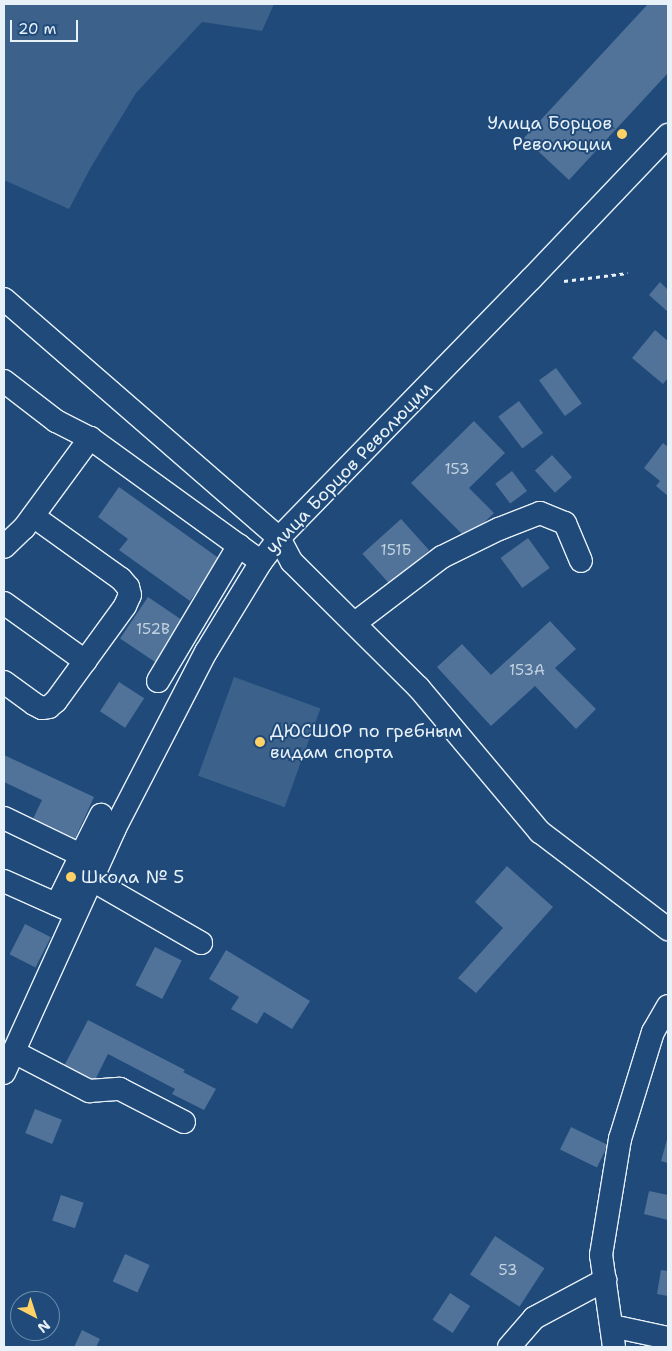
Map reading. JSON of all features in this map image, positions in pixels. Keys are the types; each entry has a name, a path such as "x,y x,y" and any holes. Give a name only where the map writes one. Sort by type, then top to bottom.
{"street":[{"name":"улица Борцов Революции","path":"4,1073 14,1052 67,909 92,880 115,828 206,652 261,562 279,538 531,279 668,134"},
{"path":"4,299 279,538 292,562 419,688 540,832 668,929"},
{"path":"4,381 56,421 90,438 261,562"},
{"path":"4,547 24,528 90,438"},
{"path":"355,623 442,557 499,529 540,513 564,523 581,561"},
{"path":"4,682 34,704 42,708 49,707 56,702 125,606 130,595 128,587 121,579 33,516"},
{"path":"190,684 162,674 239,545"},
{"path":"4,602 85,661"},
{"path":"4,881 67,909 81,855 101,815"},
{"path":"4,818 81,855"},
{"path":"92,880 201,943"},
{"path":"668,1006 654,1032 620,1139 601,1255 613,1336 668,1338"},
{"path":"14,1052 89,1091 120,1090 184,1122"},
{"path":"509,1347 534,1318 605,1280"}],"path":[{"path":"564,281 628,273"}],"shaded area":[{"path":"4,4 274,4 262,31 202,22 136,93 91,167 69,209 4,180"},
{"name":"ДЮСШОР по гребным видам спорта","path":"234,677 320,708 285,807 198,776"}],"building":[{"path":"648,4 668,4 668,73 569,180 524,138"},
{"path":"660,282 668,290 668,312 649,295"},
{"path":"655,330 668,341 668,378 663,384 632,358"},
{"path":"556,368 582,404 565,416 539,380"},
{"path":"519,401 543,433 522,449 498,417"},
{"path":"474,421 505,453 469,488 494,513 467,539 411,483"},
{"path":"663,443 668,447 668,496 656,486 660,481 644,468"},
{"path":"552,455 572,477 555,493 535,470"},
{"path":"512,471 527,491 510,504 495,484"},
{"path":"119,487 220,559 190,601 119,550 128,539 98,517"},
{"path":"401,519 429,550 390,585 362,554"},
{"path":"528,538 550,568 522,588 500,558"},
{"path":"148,597 185,622 157,664 120,638"},
{"path":"550,621 576,649 555,668 596,709 576,729 535,686 491,726 437,667 462,644 491,675"},
{"path":"119,682 144,698 125,728 100,711"},
{"path":"4,755 94,797 73,843 31,823 42,800 4,782"},
{"path":"507,866 553,907 476,993 458,978 503,928 475,902"},
{"path":"25,924 51,937 35,967 10,954"},
{"path":"155,947 182,961 162,999 135,985"},
{"path":"226,950 310,1001 292,1029 264,1012 257,1024 231,1009 239,997 209,979"},
{"path":"88,1020 185,1070 183,1072 216,1089 204,1110 172,1094 175,1089 108,1054 93,1084 63,1068"},
{"path":"35,1109 62,1120 52,1144 25,1133"},
{"path":"571,1127 608,1145 597,1167 560,1149"},
{"path":"668,1136 668,1163 661,1161"},
{"path":"649,1191 668,1195 668,1220 644,1214"},
{"path":"61,1195 84,1203 75,1228 52,1221"},
{"path":"495,1236 544,1268 519,1307 470,1275"},
{"path":"125,1254 150,1265 137,1292 113,1281"},
{"path":"661,1270 668,1271 668,1296 657,1294"},
{"path":"450,1293 470,1306 453,1333 433,1320"},
{"path":"82,1330 100,1339 96,1347 74,1347"}],"place":[{"name":"Улица Борцов Революции","path":"622,134"},
{"name":"ДЮСШОР по гребным видам спорта","path":"260,742"},
{"name":"Школа № 5","path":"71,877"}]}
